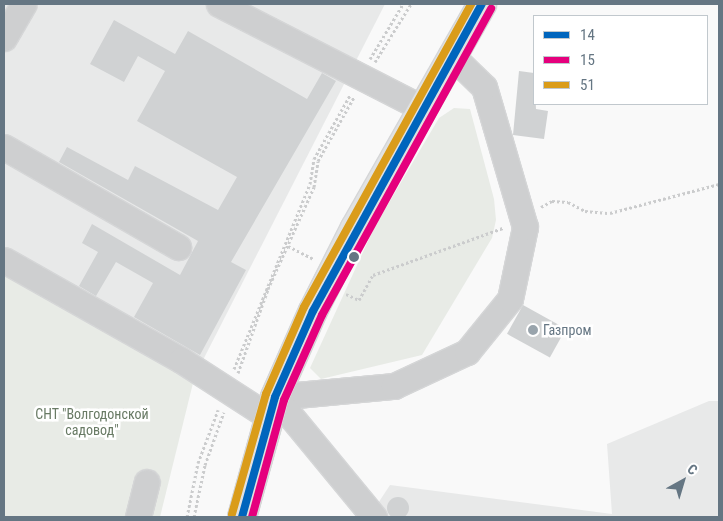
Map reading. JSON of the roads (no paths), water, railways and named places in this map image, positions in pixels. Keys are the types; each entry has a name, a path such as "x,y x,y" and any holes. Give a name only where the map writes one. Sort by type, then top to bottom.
{"main road":[{"path":"242,517 272,407 327,284 451,55 482,4"}],"lane":[{"path":"4,38 24,4"},
{"path":"219,4 422,108"},
{"path":"272,407 394,386 467,352 510,300 524,227 484,87 451,55"},
{"path":"4,147 178,247"},
{"path":"4,260 228,391 272,407 374,517"},
{"path":"138,517 147,482"}],"place":[{"name":"Газпром","path":"533,330"}],"park label":[{"name":"СНТ \"Волгодонской садовод\"","path":"92,422"}]}
